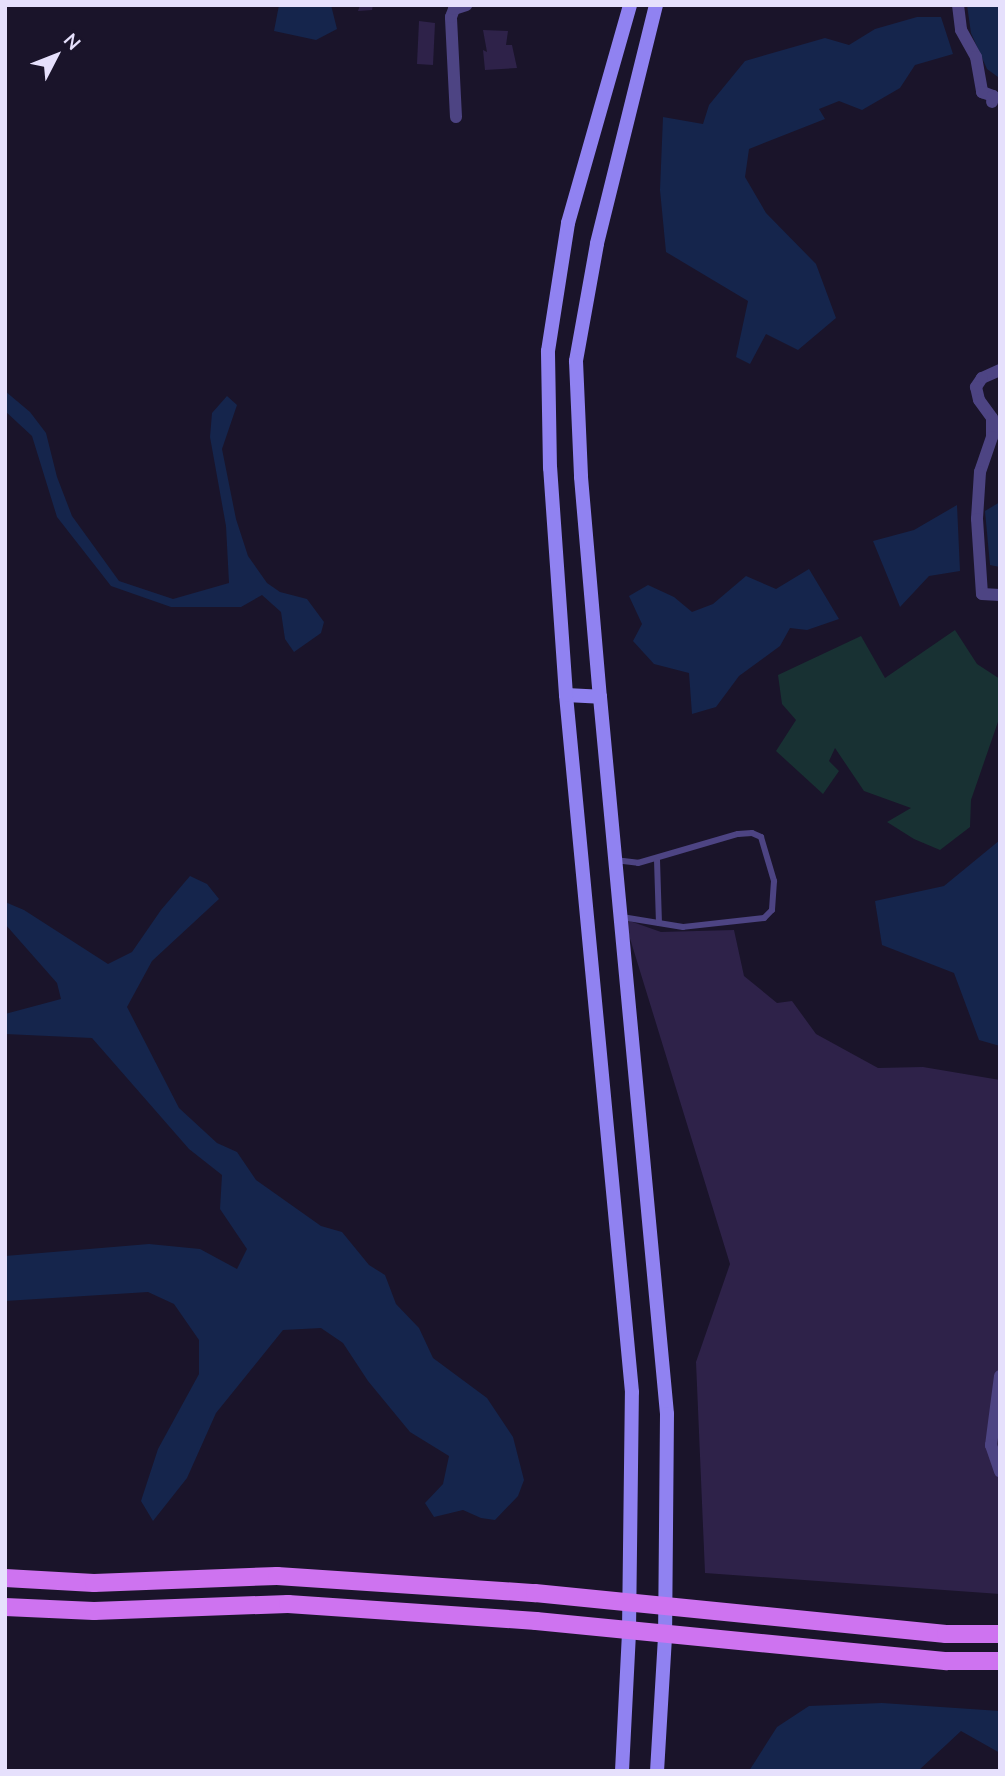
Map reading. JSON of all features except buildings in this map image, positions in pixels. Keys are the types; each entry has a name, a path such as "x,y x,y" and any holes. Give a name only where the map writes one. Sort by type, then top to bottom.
{"main road":[{"path":"622,1771 629,1631 632,1392 566,695 550,468 548,351 568,223 630,5"},
{"path":"656,5 597,244 576,362 581,477 600,697 667,1414 665,1635 657,1771"},
{"path":"566,695 600,697"},
{"path":"5,1578 94,1583 277,1576 664,1606 946,1634 1000,1634"},
{"path":"5,1607 93,1611 288,1604 629,1631 947,1661 1000,1661"}],"street":[{"path":"456,117 451,17 454,9 466,5"},
{"path":"958,5 961,30 976,57 982,92 993,96 992,102"},
{"path":"1000,370 982,378 976,387 979,400 992,418 992,437 980,472 977,519 982,594 1000,595"},
{"path":"1000,1376 991,1445 1000,1471"}],"lane":[{"path":"615,860 630,864 657,860 738,834 752,833 761,837 774,881 772,910 764,918 683,927 620,916"},
{"path":"657,860 659,923"}],"green space":[{"path":"955,630 977,664 1000,679 1000,716 971,800 970,827 940,850 914,839 887,822 911,808 864,791 835,748 829,761 839,771 823,794 776,751 796,720 782,704 778,675 861,636 885,678"}],"water":[{"path":"279,5 331,5 337,29 316,40 274,31"},
{"path":"967,5 1000,5 998,77 987,69 971,33"},
{"path":"917,17 941,17 953,54 915,65 900,88 862,110 839,101 819,109 825,119 749,149 745,177 766,213 816,264 836,318 798,350 766,334 750,364 736,357 748,301 666,252 660,190 663,117 703,124 709,105 745,61 825,38 849,45 875,29"},
{"path":"5,391 30,412 46,433 57,477 72,516 119,581 173,599 229,583 226,526 210,437 212,413 227,396 237,405 222,449 236,519 248,556 267,583 280,592 307,599 324,622 321,633 294,652 285,639 281,612 262,595 241,607 171,607 111,586 57,517 32,436 5,411"},
{"path":"1000,502 1000,567 990,565 985,511"},
{"path":"957,505 960,571 929,576 900,607 873,541 914,530"},
{"path":"809,569 839,619 807,630 790,628 780,646 739,676 716,707 692,714 689,673 654,664 633,641 642,624 629,596 648,585 674,597 692,612 713,604 746,576 776,589"},
{"path":"1000,840 1000,1046 979,1040 954,973 882,945 875,901 944,886"},
{"path":"190,876 207,884 219,899 152,961 127,1007 179,1108 217,1143 237,1152 256,1180 321,1226 342,1232 369,1265 385,1275 396,1304 419,1328 433,1358 487,1398 513,1437 524,1480 518,1496 495,1520 481,1518 463,1510 434,1517 425,1503 443,1484 449,1456 410,1432 368,1381 343,1343 321,1328 283,1330 216,1413 187,1478 153,1521 141,1501 158,1449 199,1374 199,1340 174,1304 148,1292 5,1301 5,1256 149,1244 200,1249 237,1269 247,1249 220,1209 222,1175 189,1149 92,1038 5,1034 5,1014 61,999 57,983 5,924 5,902 24,910 108,964 132,952 161,910"},
{"path":"882,1703 1000,1711 1000,1753 961,1731 918,1771 749,1771 777,1727 809,1706"}]}
